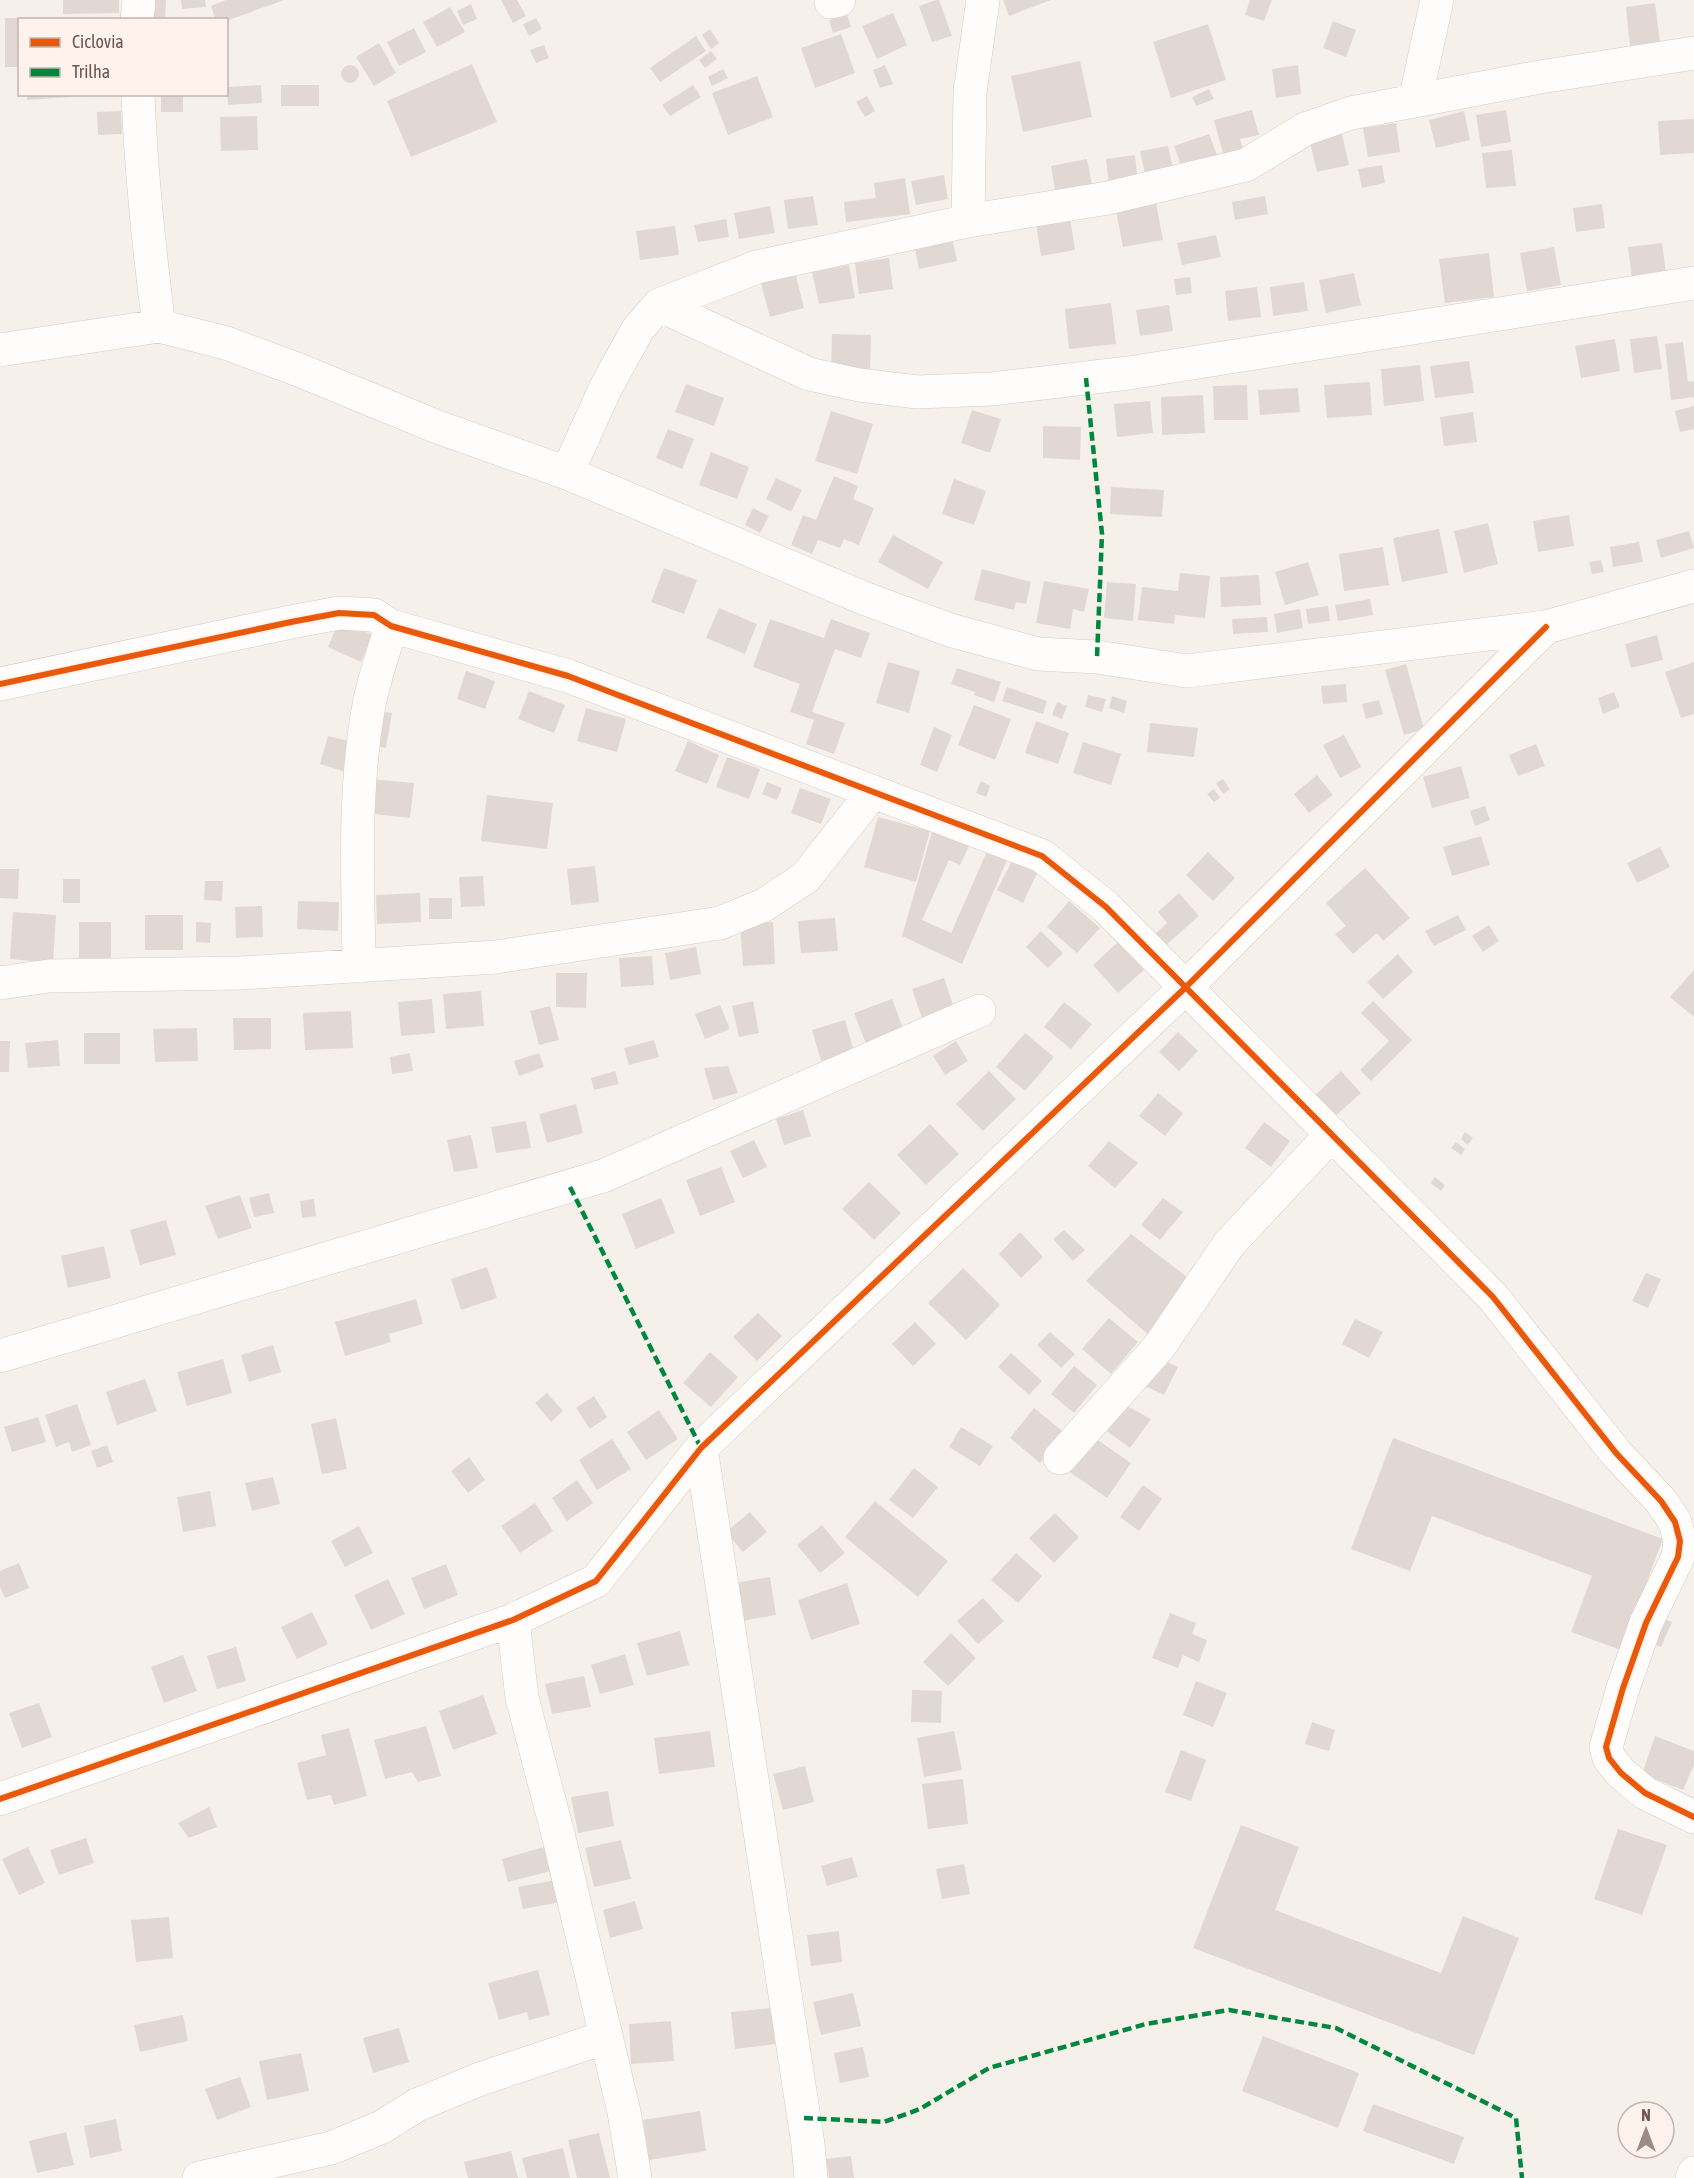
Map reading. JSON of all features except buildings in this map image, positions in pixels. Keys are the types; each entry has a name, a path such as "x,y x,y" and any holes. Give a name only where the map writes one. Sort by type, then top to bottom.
{"street":[{"path":"137,18 138,0"},
{"path":"968,221 970,92 983,0"},
{"path":"1415,101 1437,0"},
{"path":"567,472 606,387 638,329 659,305 756,267 968,221 1108,198 1246,165 1305,129 1351,113 1540,77 1694,53"},
{"path":"138,96 140,161 159,326"},
{"path":"659,305 809,374 859,385 918,392 992,389 1129,373 1694,283"},
{"path":"0,350 159,326 225,343 299,370 435,426 567,472 866,599 950,630 1038,654 1097,657 1187,670 1546,627 1694,586"},
{"path":"0,684 339,613 374,615 391,626 568,676 1042,856 1106,907 1493,1297 1616,1454 1661,1501 1675,1522 1680,1541 1678,1557 1646,1623 1623,1688 1606,1747 1609,1758 1621,1773 1645,1793 1694,1817"},
{"path":"359,966 357,824 364,743 369,704 391,626"},
{"path":"0,1799 513,1620 596,1581 701,1448 1186,987 1546,627"},
{"path":"0,983 50,976 242,973 496,957 720,923 764,905 805,878 873,792"},
{"path":"0,1356 603,1176 979,1011"},
{"path":"1060,1458 1159,1347 1229,1244 1332,1134"},
{"path":"701,1448 748,1742 807,2135 811,2178"},
{"path":"513,1620 522,1698 559,1838 624,2112 635,2178"},
{"path":"199,2178 331,2148 382,2127 417,2105 480,2079 606,2037"},
{"path":"1692,2178 1694,2173"}],"marked path":[{"path":"1086,378 1102,534 1097,657"},
{"path":"570,1187 701,1448"},
{"path":"804,2118 884,2122 920,2109 989,2068 1146,2024 1229,2010 1336,2028 1516,2118 1522,2178"}],"cycle path":[{"path":"0,684 339,613 374,615 391,626 568,676 1042,856 1106,907 1493,1297 1616,1453 1661,1501 1675,1522 1680,1541 1678,1557 1646,1623 1623,1688 1606,1747 1609,1758 1621,1773 1645,1793 1694,1817"},
{"path":"0,1799 513,1620 596,1581 701,1448 1186,987 1546,627"}]}
